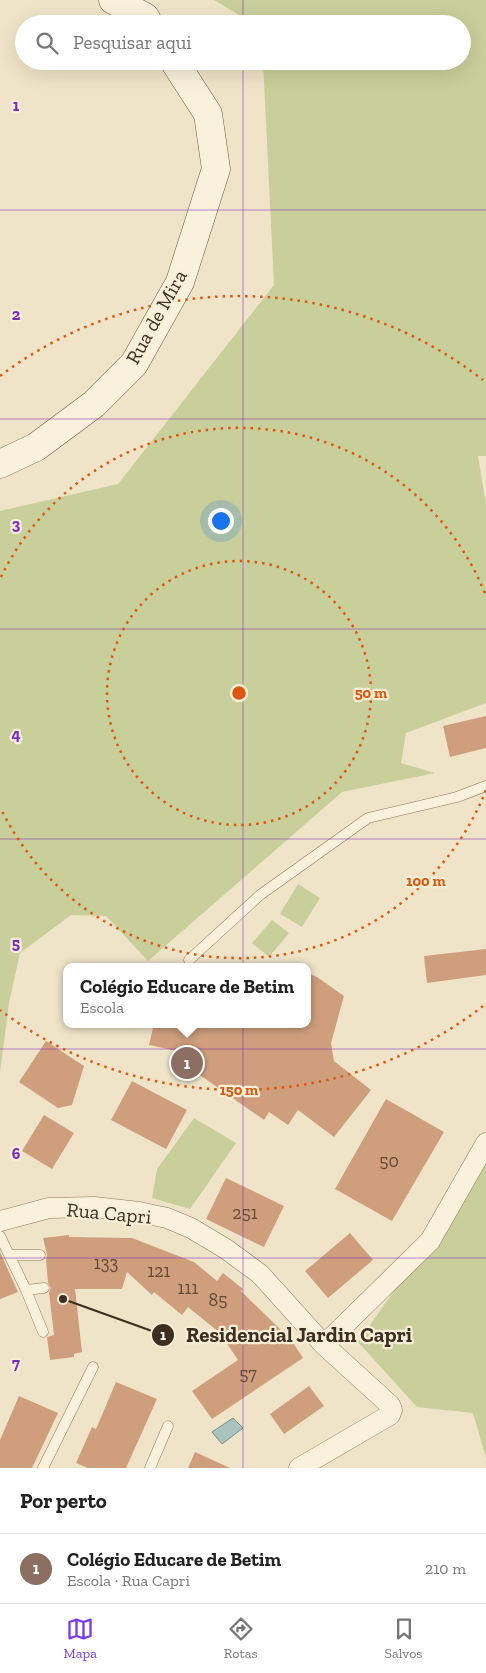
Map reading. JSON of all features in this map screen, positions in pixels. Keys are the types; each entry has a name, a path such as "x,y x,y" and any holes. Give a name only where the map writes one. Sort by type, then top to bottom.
{"street":[{"path":"113,0 141,15"},
{"name":"Rua de Mira","path":"0,464 36,447 94,404 134,364 180,282 216,169 208,114 180,70"},
{"path":"324,1345 430,1241 486,1143"},
{"name":"Rua Capri","path":"0,1221 49,1208 94,1207 139,1212 167,1218 191,1228 226,1249 260,1274 324,1345 390,1405 392,1410 390,1415 299,1468"}],"lane":[{"path":"190,960 260,895 368,818 457,797 486,786"},
{"path":"0,1236 26,1290 43,1332"},
{"path":"9,1255 40,1255"},
{"path":"26,1290 44,1288"},
{"path":"43,1468 93,1367"},
{"path":"150,1468 168,1426"}],"green space":[{"path":"214,0 486,0 486,456 478,456 486,504 486,703 406,733 401,763 435,773 342,792 148,961 106,916 71,915 20,953 9,1003 0,1073 0,511 118,484 274,285 263,70 471,70 471,15 239,15"},
{"path":"298,884 320,898 302,927 280,914"},
{"path":"272,920 289,933 269,957 252,943"},
{"path":"194,1118 236,1143 190,1209 152,1198 157,1169"},
{"path":"486,1160 486,1458 473,1413 417,1407 358,1342"}],"water":[{"path":"233,1418 243,1428 222,1444 212,1432"}],"building":[{"path":"486,716 486,748 450,757 443,726"},
{"path":"486,949 486,975 427,983 424,956"},
{"path":"311,975 344,996 331,1043 334,1061 371,1090 334,1137 298,1110 288,1125 269,1112 264,1120 197,1073 195,1055 149,1045 153,1028 311,1028"},
{"path":"46,1041 84,1066 72,1105 58,1108 19,1082"},
{"path":"132,1081 187,1110 166,1149 111,1120"},
{"path":"386,1099 444,1132 392,1221 335,1189"},
{"path":"44,1115 74,1133 52,1169 22,1151"},
{"path":"226,1178 284,1206 264,1247 206,1219"},
{"path":"350,1233 373,1260 328,1298 305,1271"},
{"path":"69,1235 69,1237 132,1238 194,1262 217,1281 223,1273 243,1289 241,1291 282,1331 284,1329 303,1358 212,1419 192,1391 238,1360 220,1333 188,1307 182,1315 154,1292 152,1295 127,1272 122,1289 75,1289 82,1352 74,1354 74,1357 50,1360 47,1337 54,1335 49,1292 51,1288 48,1283 47,1255 43,1238"},
{"path":"0,1252 18,1292 0,1299"},
{"path":"116,1382 157,1399 126,1468 88,1468 76,1463 92,1427 96,1429"},
{"path":"309,1386 324,1406 284,1434 270,1414"},
{"path":"19,1396 58,1413 32,1468 0,1468 0,1440"},
{"path":"195,1452 230,1468 188,1468"}],"place":[{"name":"Colégio Educare de Betim","path":"187,1063"},
{"name":"Residencial Jardin Capri","path":"63,1299"}]}
